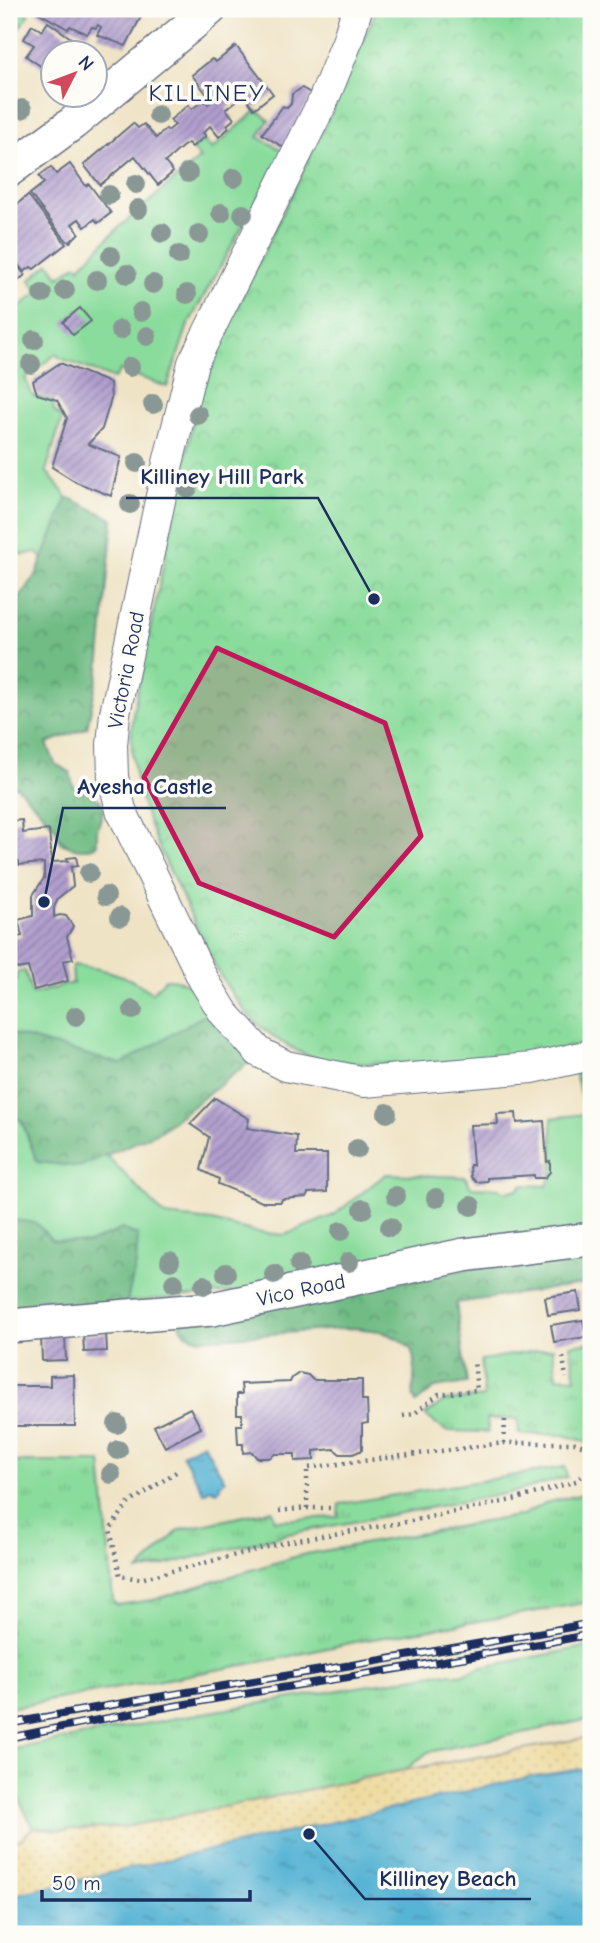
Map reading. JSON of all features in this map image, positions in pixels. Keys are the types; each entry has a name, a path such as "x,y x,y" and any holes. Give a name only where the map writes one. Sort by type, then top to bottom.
{"main road":[{"path":"9,170 73,123 210,9"},
{"name":"Vico Road","path":"9,1326 212,1309 464,1255 591,1239"}],"street":[{"name":"Victoria Road","path":"357,9 347,42 319,109 193,363 168,463 115,713 113,777 121,810 203,979 224,1013 259,1052 286,1066 364,1083 532,1068 591,1055"}],"path":[{"path":"564,1357 565,1378"},
{"path":"403,1416 414,1414 439,1394 477,1390 474,1361"},
{"path":"504,1443 505,1418"},
{"path":"307,1508 307,1468 504,1443 575,1443 591,1448"},
{"path":"176,1472 128,1504 110,1529 120,1576 140,1578 292,1541 406,1522 517,1499 576,1481 591,1469"},
{"path":"279,1511 331,1508"}],"highlighted area":[{"path":"217,648 385,723 421,836 334,937 199,883 144,777"}],"green space":[{"path":"9,9 20,9 29,15 9,41"},
{"path":"377,9 591,9 591,1044 485,1059 382,1064 329,1061 306,1055 287,1045 260,1026 245,1011 225,983 159,847 142,804 137,782 133,760 133,713 196,407 227,328 330,115"},
{"path":"257,110 269,120 258,137 284,151 188,325 167,387 120,370 114,379 56,354 25,378 33,396 53,401 54,411 62,418 46,471 67,497 43,558 36,552 22,555 11,545 13,542 9,538 9,299 17,309 38,292 30,280 49,263 59,277 76,265 80,267 116,230 200,158 192,149 203,140 212,149"},
{"path":"67,497 113,519 99,670 87,728 47,743 55,764 70,772 73,786 100,800 104,808 97,830 97,845 83,849 61,843 55,827 17,786 9,788 9,613 36,575"},
{"path":"72,965 114,973 152,993 165,979 181,981 197,993 209,1012 121,1064 9,1033 9,983 17,980 16,973 25,971 32,994 73,983"},
{"path":"209,1012 251,1061 159,1132 80,1167 37,1162 22,1120 9,1116 9,1033 121,1064"},
{"path":"591,1069 591,1229 267,1289 127,1302 136,1264 138,1235 122,1229 88,1243 52,1240 36,1223 16,1220 9,1231 9,1116 21,1120 37,1162 79,1167 106,1155 165,1216 212,1221 256,1232 285,1235 334,1215 386,1174 465,1177 471,1187 499,1188 505,1192 519,1189 522,1185 547,1186 553,1171 552,1118 585,1114 575,1072"},
{"path":"16,1220 36,1222 52,1240 88,1243 122,1229 139,1235 136,1264 127,1302 9,1310 9,1231"},
{"path":"591,1246 591,1283 456,1303 467,1383 435,1388 416,1403 413,1396 415,1362 411,1349 399,1339 380,1331 354,1328 200,1339 186,1334 179,1323"},
{"path":"591,1342 591,1443 563,1435 519,1434 518,1419 487,1419 488,1432 446,1431 425,1415 444,1401 484,1397 481,1360 553,1348 557,1377 576,1378 570,1345"},
{"path":"9,1462 101,1462 113,1601 117,1605 153,1600 301,1555 523,1515 545,1503 591,1492 591,1602 355,1642 9,1708"},
{"path":"565,1467 567,1477 514,1492 288,1534 138,1572 179,1530 272,1510 275,1520 338,1517 339,1504"},
{"path":"591,1646 591,1719 428,1752 405,1770 125,1827 59,1830 33,1827 9,1779 9,1750 186,1716 440,1673 460,1675 483,1667"}],"sand":[{"path":"591,1737 591,1841 9,1934 9,1841 22,1839 33,1827 59,1830 125,1827 405,1770"}],"water":[{"path":"203,1443 225,1481 216,1492 210,1489 204,1493 182,1454"},
{"path":"591,1768 591,1934 9,1934 9,1896 533,1776"}],"building":[{"path":"32,9 145,9 126,46 97,35 101,27 98,25 96,28 92,27 87,34 70,26 68,29"},
{"path":"48,22 71,38 38,38 38,64 26,56 34,45 24,39 32,25 42,31"},
{"path":"236,46 273,94 254,109 244,95 226,109 234,119 227,125 229,128 219,137 210,126 203,133 206,136 192,147 188,143 182,147 165,162 173,172 158,185 135,156 100,185 84,165 133,123 138,128 144,124 156,138 175,125 170,120 188,105 192,109 204,100 208,104 212,101 192,75 212,59 216,62"},
{"path":"302,88 312,94 286,149 262,134 283,106 287,108 291,104 292,94"},
{"path":"70,164 111,213 98,223 95,219 85,227 79,219 72,224 79,233 70,242 30,194 44,183 39,176 51,167 56,174"},
{"path":"28,195 66,244 34,269 31,267 24,272 9,252 9,197 16,205"},
{"path":"9,255 25,275 9,288"},
{"path":"80,308 91,321 73,335 63,322"},
{"path":"60,363 110,383 111,399 102,429 88,444 121,457 111,496 76,482 52,467 67,418 57,400 37,394 33,381"},
{"path":"9,809 12,817 10,821 22,820 23,833 49,830 52,862 68,861 67,858 76,857 78,866 71,867 73,886 58,898 54,908 54,917 66,916 73,926 67,937 73,959 63,961 68,981 34,990 28,967 17,969 10,939 22,936 18,920 33,916 33,895 44,878 44,863 19,865 19,861 9,861"},
{"path":"215,1098 249,1119 247,1128 297,1136 296,1154 327,1154 327,1192 308,1193 307,1197 282,1199 281,1202 262,1202 218,1184 219,1179 201,1170 209,1137 190,1124"},
{"path":"516,1113 517,1123 544,1121 550,1172 545,1178 534,1178 534,1175 487,1178 487,1181 476,1182 471,1177 470,1165 473,1165 470,1125 498,1124 497,1114"},
{"path":"578,1292 581,1310 548,1315 545,1297"},
{"path":"583,1320 586,1337 554,1342 551,1325"},
{"path":"106,1333 107,1351 84,1352 83,1334"},
{"path":"65,1334 66,1360 42,1361 41,1335"},
{"path":"299,1373 308,1375 313,1380 362,1380 362,1400 367,1400 368,1423 362,1424 362,1450 353,1454 340,1454 334,1449 314,1451 314,1460 295,1461 295,1454 257,1458 252,1452 243,1453 243,1444 238,1444 237,1425 242,1425 242,1414 237,1414 237,1394 242,1394 241,1384 290,1382"},
{"path":"74,1375 75,1426 9,1426 9,1386 50,1386 50,1376"},
{"path":"190,1408 201,1428 165,1447 154,1426"}],"railway":[{"path":"9,1724 591,1623"},
{"path":"9,1738 591,1634"}],"place":[{"name":"Killiney Hill Park","path":"374,599"},
{"name":"Ayesha Castle","path":"44,902"},
{"name":"Killiney Beach","path":"309,1834"}],"district":[{"name":"KILLINEY","path":"207,93"}]}
